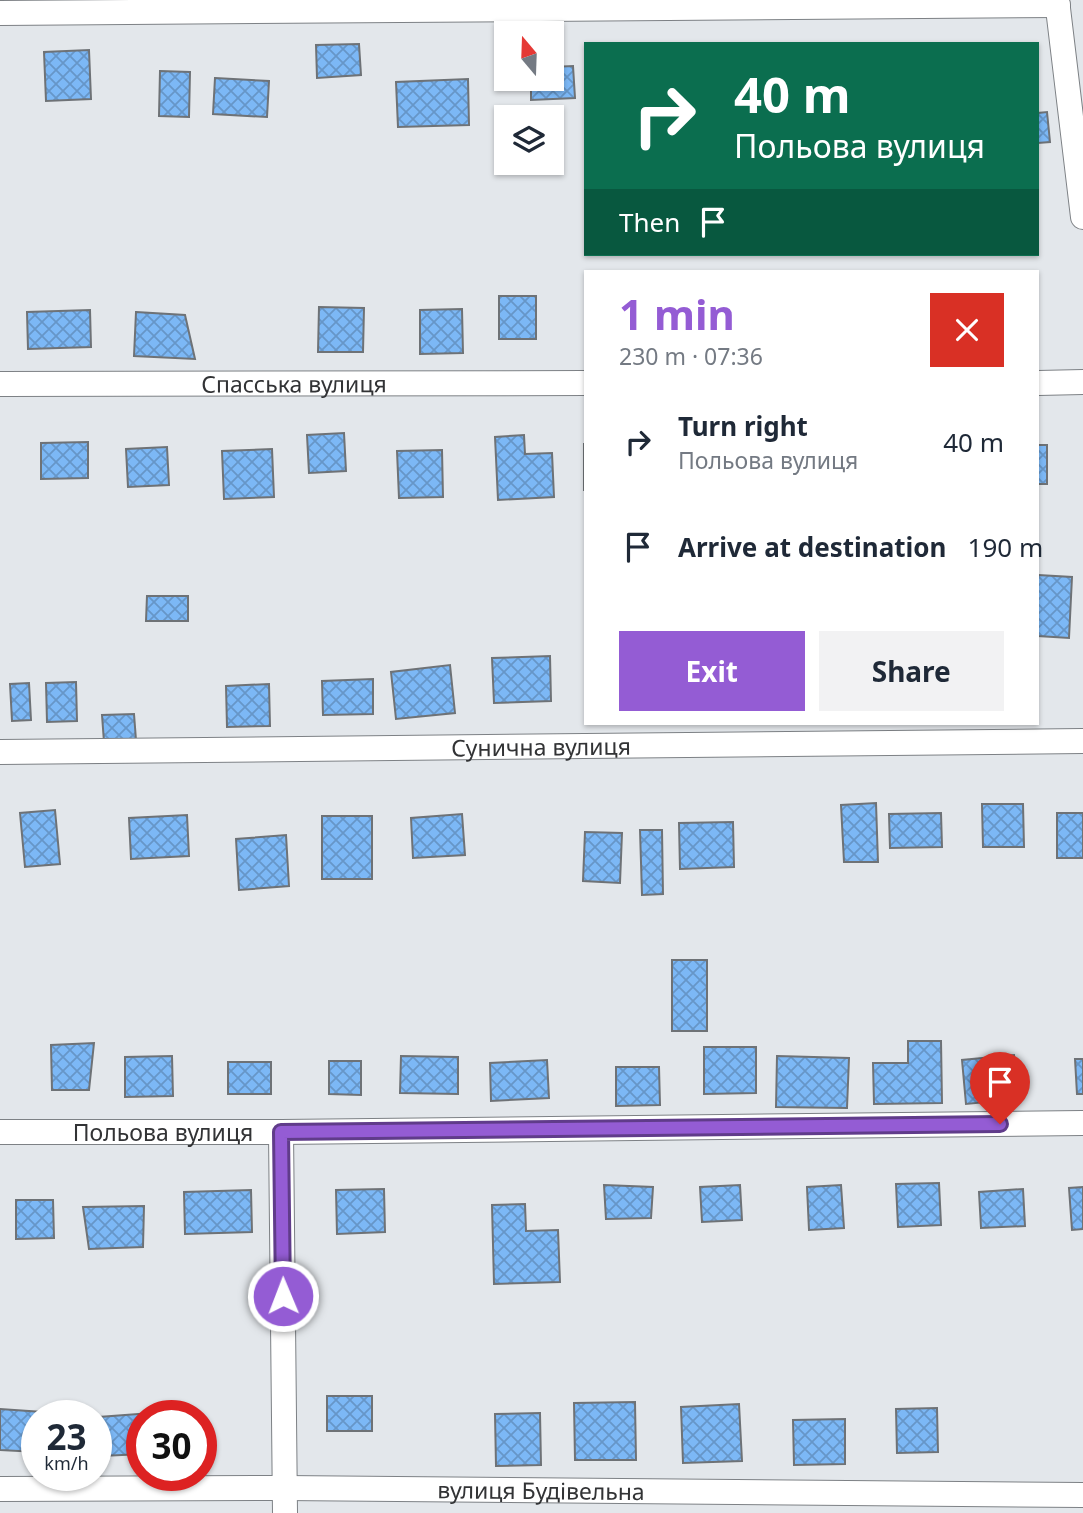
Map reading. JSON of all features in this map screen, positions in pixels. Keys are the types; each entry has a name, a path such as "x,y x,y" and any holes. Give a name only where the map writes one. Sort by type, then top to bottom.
{"street":[{"path":"0,13 1057,2 1083,217"},
{"name":"Спасська вулиця","path":"0,384 584,383"},
{"path":"1039,383 1083,383"},
{"name":"Сунична вулиця","path":"0,752 1083,741"},
{"name":"Польова вулиця","path":"0,1132 281,1132 1083,1123"},
{"path":"281,1132 285,1513"},
{"name":"вулиця Будівельна","path":"0,1489 284,1488 1083,1495"}],"building":[{"path":"359,44 361,75 317,78 316,45"},
{"path":"89,50 91,99 46,101 44,52"},
{"path":"564,66 573,66 575,98 531,100 531,91 564,91"},
{"path":"160,71 190,72 189,117 159,116"},
{"path":"215,78 269,81 267,117 213,114"},
{"path":"468,79 469,125 398,127 396,82"},
{"path":"1047,112 1050,142 1039,143 1039,113"},
{"path":"499,296 536,296 536,339 499,339"},
{"path":"319,307 364,308 363,352 318,352"},
{"path":"462,309 463,353 420,354 420,310"},
{"path":"90,310 91,347 28,349 27,312"},
{"path":"136,312 185,315 195,359 134,356"},
{"path":"344,433 346,471 309,473 307,435"},
{"path":"524,435 525,454 552,453 554,497 498,500 495,437"},
{"path":"88,442 88,478 41,479 41,443"},
{"path":"1039,445 1047,445 1047,484 1039,484"},
{"path":"167,447 169,485 128,487 126,449"},
{"path":"272,449 274,497 224,499 222,451"},
{"path":"442,450 443,497 399,498 397,451"},
{"path":"1039,575 1072,577 1069,638 1039,636"},
{"path":"147,596 188,596 188,621 146,621"},
{"path":"550,656 551,701 494,703 492,658"},
{"path":"450,665 455,713 396,719 391,672"},
{"path":"373,679 373,714 323,715 322,681"},
{"path":"76,682 77,721 47,722 46,683"},
{"path":"29,683 31,720 12,721 10,684"},
{"path":"269,684 270,726 227,727 226,686"},
{"path":"134,714 136,740 104,742 102,715"},
{"path":"876,803 878,862 844,862 841,805"},
{"path":"982,804 1023,804 1024,847 983,847"},
{"path":"55,810 60,864 25,867 20,813"},
{"path":"941,813 942,847 890,848 889,814"},
{"path":"1057,813 1083,813 1083,858 1057,858"},
{"path":"462,814 465,855 413,858 411,818"},
{"path":"187,815 189,856 131,859 129,818"},
{"path":"322,816 372,816 372,879 322,879"},
{"path":"733,822 734,867 680,869 679,823"},
{"path":"640,830 662,830 663,894 642,895"},
{"path":"585,832 622,833 620,883 583,881"},
{"path":"286,835 289,886 239,890 236,839"},
{"path":"672,960 707,960 707,1031 672,1031"},
{"path":"908,1041 941,1041 942,1103 874,1104 873,1063 908,1063"},
{"path":"94,1043 89,1090 52,1090 51,1045"},
{"path":"704,1047 756,1047 756,1093 704,1094"},
{"path":"1014,1055 1018,1099 966,1104 962,1060"},
{"path":"172,1056 173,1096 125,1097 125,1057"},
{"path":"401,1056 458,1057 458,1094 400,1093"},
{"path":"777,1056 849,1058 847,1108 776,1107"},
{"path":"1075,1059 1083,1059 1083,1094 1077,1094"},
{"path":"547,1060 549,1098 491,1101 490,1063"},
{"path":"329,1061 361,1061 361,1095 329,1094"},
{"path":"228,1062 271,1062 271,1094 228,1094"},
{"path":"616,1067 659,1067 660,1105 616,1106"},
{"path":"939,1183 941,1225 898,1227 896,1184"},
{"path":"604,1185 653,1187 651,1218 606,1219"},
{"path":"740,1185 742,1220 702,1222 700,1187"},
{"path":"841,1185 844,1228 809,1230 807,1187"},
{"path":"1083,1187 1083,1229 1072,1230 1069,1188"},
{"path":"384,1189 385,1232 337,1234 336,1190"},
{"path":"1023,1189 1025,1226 981,1228 979,1192"},
{"path":"251,1190 252,1232 185,1234 184,1192"},
{"path":"16,1200 53,1200 54,1238 16,1239"},
{"path":"525,1204 526,1231 558,1230 560,1282 494,1284 492,1205"},
{"path":"144,1206 143,1247 89,1249 83,1207"},
{"path":"327,1396 372,1396 372,1431 327,1431"},
{"path":"635,1402 636,1460 575,1460 574,1403"},
{"path":"739,1404 742,1461 683,1463 681,1407"},
{"path":"937,1408 938,1452 897,1453 896,1409"},
{"path":"0,1409 21,1410 21,1451 0,1450"},
{"path":"540,1413 541,1465 496,1466 495,1414"},
{"path":"126,1415 126,1455 112,1456 112,1416"},
{"path":"845,1419 845,1464 794,1465 793,1420"}],"route":[{"path":"283,1296 281,1132 1000,1124"}]}
